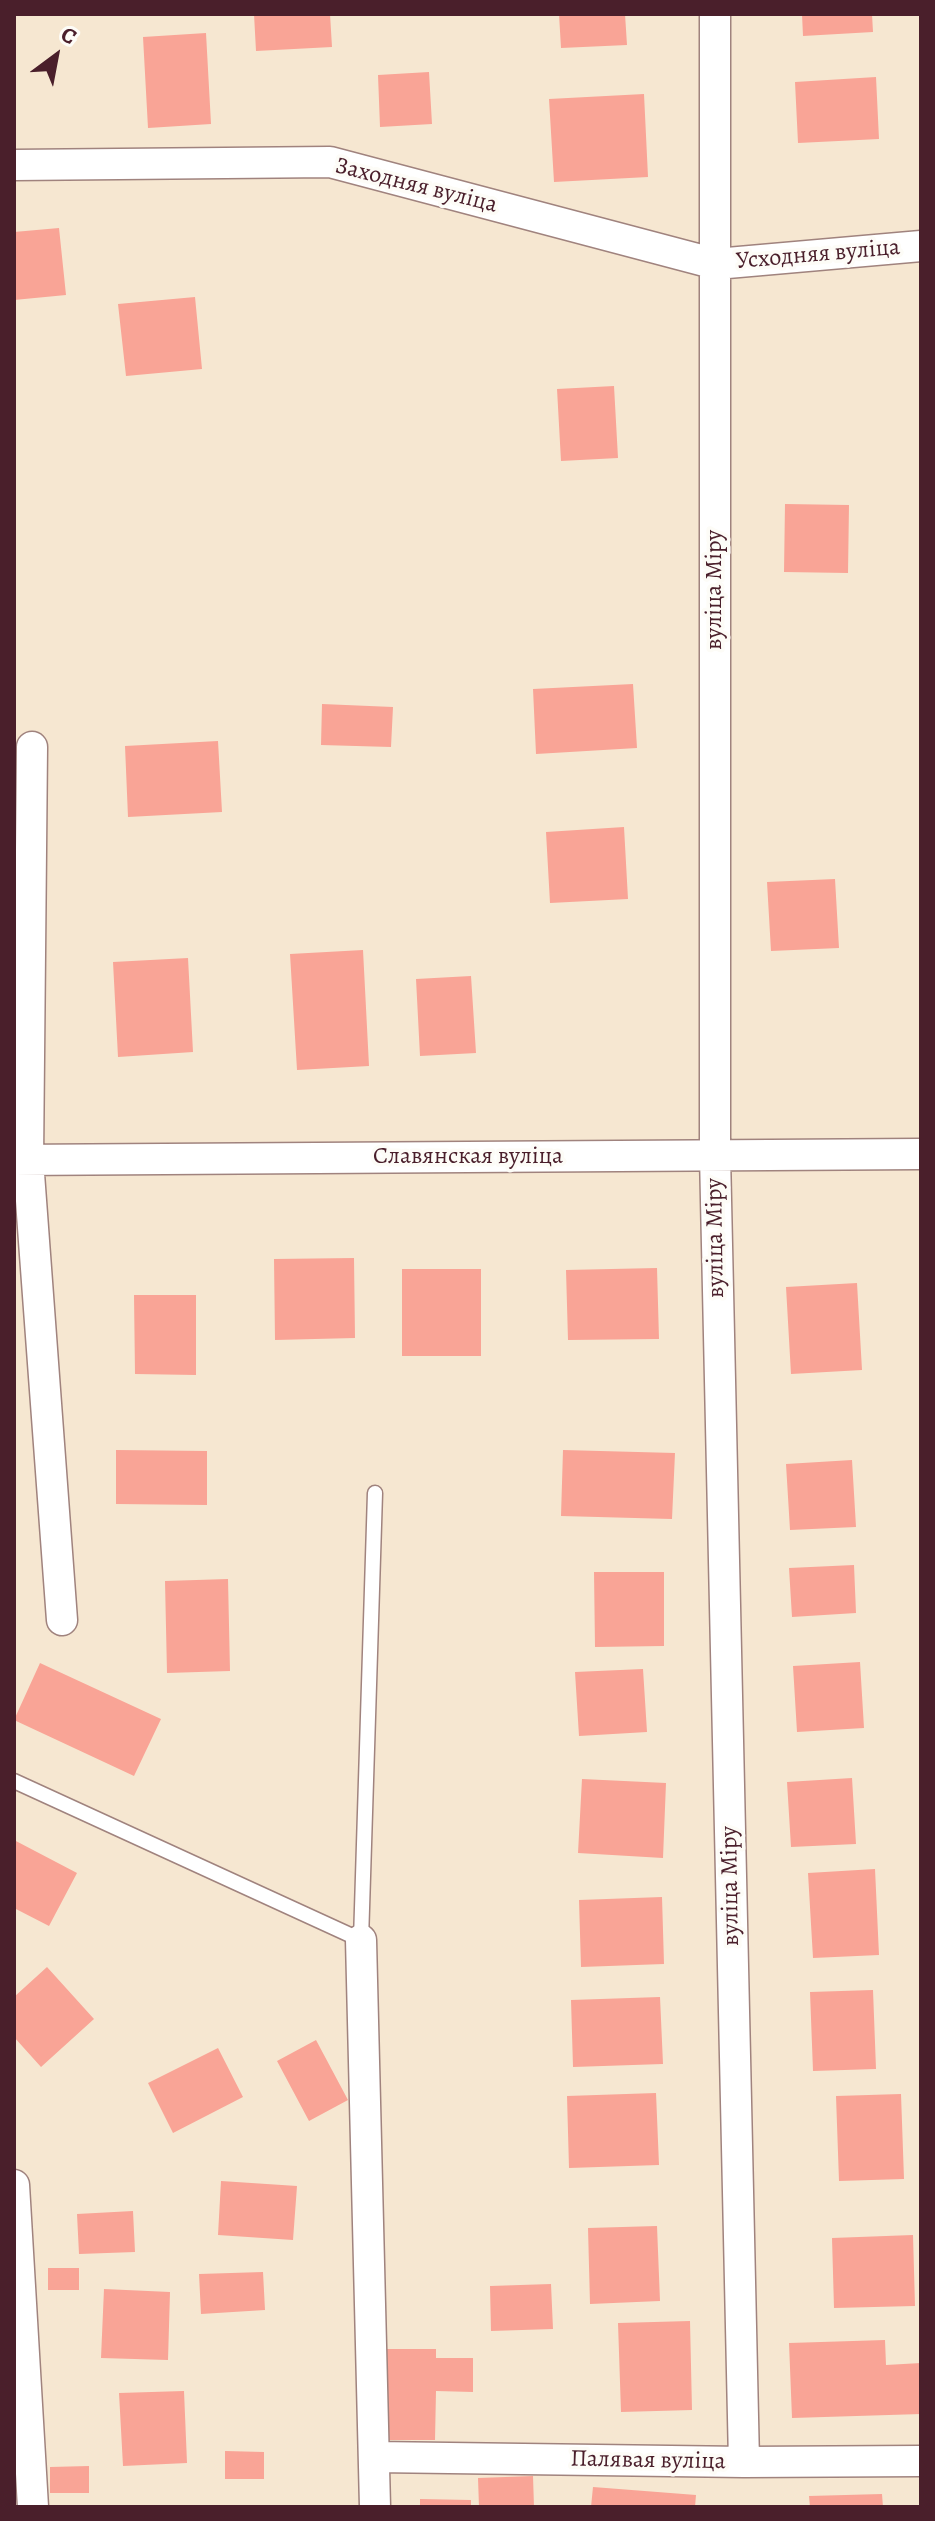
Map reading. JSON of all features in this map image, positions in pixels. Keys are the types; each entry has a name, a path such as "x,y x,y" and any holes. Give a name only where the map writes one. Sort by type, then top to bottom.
{"street":[{"name":"вуліца Міру","path":"715,14 715,1155 744,2462"},
{"name":"Заходняя вуліца","path":"14,165 330,162 716,264"},
{"name":"Усходняя вуліца","path":"716,264 921,246"},
{"path":"32,747 21,1160 62,1620"},
{"name":"Славянская вуліца","path":"21,1160 921,1154"},
{"path":"361,1940 375,2507"},
{"path":"14,2185 33,2507"},
{"name":"Палявая вуліца","path":"376,2457 921,2461"}],"lane":[{"path":"14,1781 361,1940 375,1493"}],"building":[{"path":"254,14 330,14 332,47 256,51"},
{"path":"559,14 625,14 627,45 561,48"},
{"path":"802,14 872,14 873,32 803,36"},
{"path":"206,33 211,124 148,128 143,37"},
{"path":"429,72 432,124 380,127 378,75"},
{"path":"876,77 879,139 798,143 795,82"},
{"path":"644,94 648,177 554,182 549,99"},
{"path":"59,228 66,295 14,300 14,232"},
{"path":"195,297 202,369 126,376 118,304"},
{"path":"614,386 618,458 561,461 557,389"},
{"path":"785,504 849,505 848,573 784,572"},
{"path":"633,684 637,748 536,754 533,689"},
{"path":"322,704 393,707 391,747 321,745"},
{"path":"218,741 222,812 128,817 125,746"},
{"path":"624,827 628,899 550,903 546,832"},
{"path":"835,879 839,948 771,951 767,882"},
{"path":"363,950 369,1066 297,1070 290,954"},
{"path":"188,958 193,1052 118,1057 113,962"},
{"path":"471,976 476,1053 420,1056 416,979"},
{"path":"354,1258 355,1338 275,1340 274,1259"},
{"path":"657,1268 659,1339 568,1340 566,1270"},
{"path":"402,1269 481,1269 481,1356 402,1356"},
{"path":"857,1283 862,1370 791,1374 786,1287"},
{"path":"134,1295 196,1295 196,1375 135,1374"},
{"path":"116,1450 207,1451 207,1505 116,1504"},
{"path":"563,1450 675,1453 672,1519 561,1516"},
{"path":"852,1460 856,1527 790,1530 786,1464"},
{"path":"854,1565 856,1613 792,1617 789,1568"},
{"path":"594,1572 664,1572 664,1646 595,1647"},
{"path":"228,1579 230,1671 167,1673 165,1581"},
{"path":"860,1662 864,1728 797,1732 793,1666"},
{"path":"40,1663 161,1719 134,1776 14,1720"},
{"path":"643,1669 647,1732 579,1736 575,1672"},
{"path":"852,1778 856,1844 791,1847 787,1782"},
{"path":"582,1779 666,1783 663,1858 578,1853"},
{"path":"14,1840 77,1873 49,1926 14,1908"},
{"path":"875,1869 879,1955 813,1958 808,1873"},
{"path":"662,1897 664,1964 581,1967 579,1900"},
{"path":"47,1967 94,2019 41,2067 14,2037 14,1997"},
{"path":"873,1990 876,2069 813,2071 810,1992"},
{"path":"660,1997 663,2064 573,2067 571,2000"},
{"path":"316,2040 348,2100 309,2121 277,2061"},
{"path":"218,2048 243,2097 173,2133 148,2083"},
{"path":"656,2093 659,2165 569,2168 567,2096"},
{"path":"901,2094 904,2179 839,2181 836,2096"},
{"path":"221,2181 297,2186 293,2240 218,2235"},
{"path":"133,2211 135,2252 79,2254 77,2214"},
{"path":"657,2226 660,2301 590,2304 588,2228"},
{"path":"913,2235 915,2306 834,2308 832,2238"},
{"path":"48,2268 79,2268 79,2290 48,2290"},
{"path":"263,2272 265,2310 201,2314 199,2274"},
{"path":"551,2284 553,2329 491,2331 490,2286"},
{"path":"104,2289 170,2292 168,2360 101,2358"},
{"path":"690,2321 692,2410 621,2412 618,2323"},
{"path":"885,2340 886,2365 921,2363 921,2414 792,2418 789,2343"},
{"path":"386,2349 436,2349 436,2358 473,2358 473,2392 436,2391 435,2440 386,2440"},
{"path":"184,2391 187,2463 123,2466 119,2393"},
{"path":"225,2451 264,2452 264,2479 225,2479"},
{"path":"89,2466 89,2493 50,2493 50,2467"},
{"path":"533,2476 534,2507 479,2507 478,2478"},
{"path":"593,2487 696,2495 695,2507 591,2507"},
{"path":"882,2494 883,2507 810,2507 809,2496"},
{"path":"420,2499 471,2500 471,2507 420,2507"}]}
